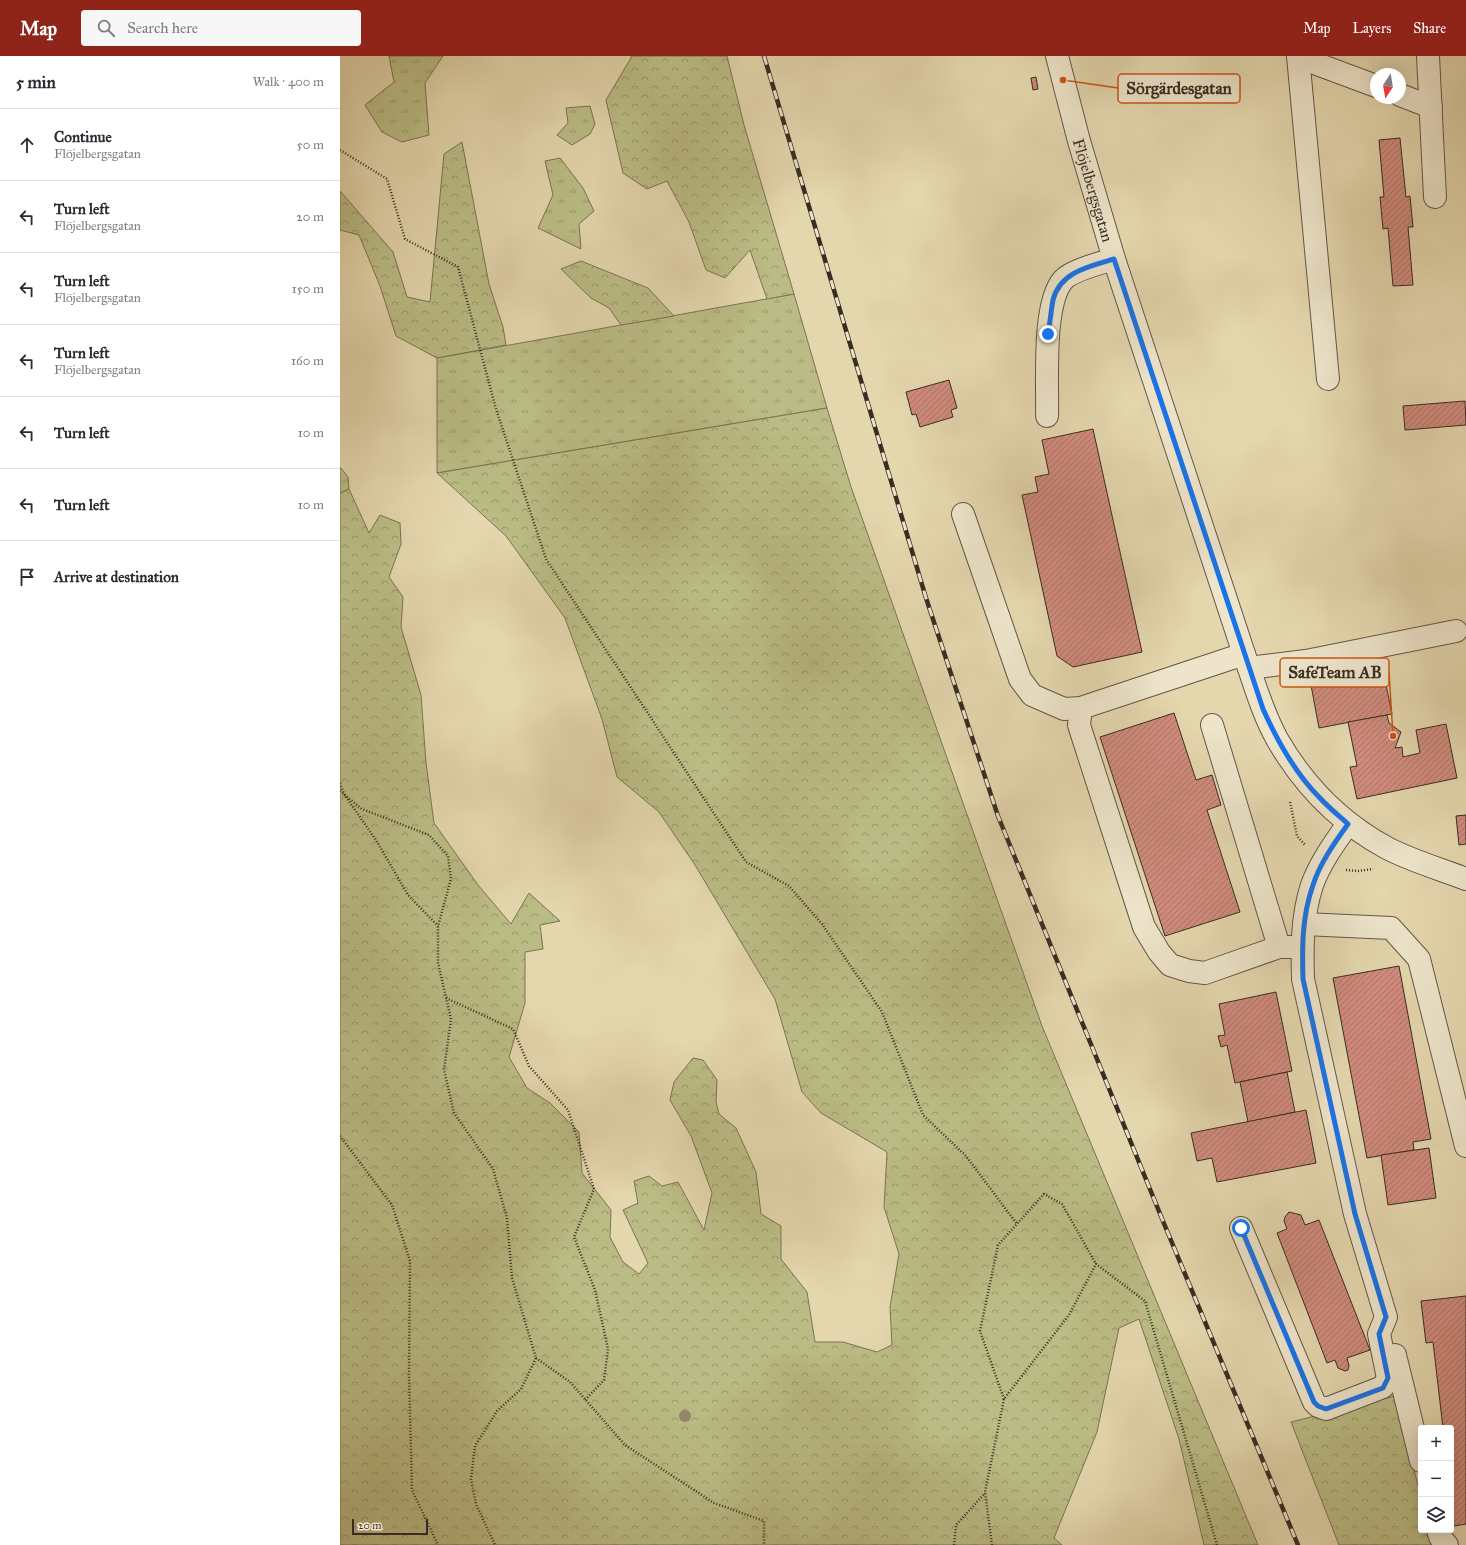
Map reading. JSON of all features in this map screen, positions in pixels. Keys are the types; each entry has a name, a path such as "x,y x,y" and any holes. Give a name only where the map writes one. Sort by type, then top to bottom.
{"street":[{"name":"Flöjelbergsgatan","path":"1057,56 1079,141 1114,259 1246,661 1263,709 1276,738 1295,768 1318,797 1348,824 1387,848 1466,878"},
{"path":"1328,378 1298,56 1370,84"},
{"path":"1428,56 1435,197"},
{"path":"1406,97 1431,107"},
{"path":"1047,416 1048,334 1054,299 1064,280 1079,270 1114,259"},
{"path":"963,514 1020,679 1032,695 1064,709 1081,708 1246,661 1306,662 1456,631"},
{"path":"1081,708 1079,725 1144,927 1159,952 1170,965 1189,971 1205,973 1279,947 1302,947"},
{"path":"1212,724 1279,947"},
{"path":"1348,824 1325,859 1313,884 1304,924 1302,947 1303,979 1355,1214 1386,1317 1418,1448"},
{"path":"1304,924 1391,928 1419,959 1466,1146"},
{"path":"1241,1228 1314,1402 1318,1406 1326,1409 1383,1388 1388,1378 1379,1334 1386,1317"},
{"path":"1439,1533 1440,1537 1447,1545"}],"path":[{"path":"340,150 387,180 405,239 458,267 496,408 546,559 746,862 789,886 822,924 882,1012 923,1115 966,1156 1017,1224"},
{"path":"340,783 344,794 376,840 408,895 438,926"},
{"path":"340,791 362,808 429,835 448,856 451,879 438,926 438,963 451,1019 444,1070 454,1113 493,1169 507,1218 512,1278 536,1358 570,1382 625,1445 714,1503 764,1521 764,1545"},
{"path":"446,998 513,1029 528,1066 568,1110 594,1189 574,1237 595,1290 608,1349 604,1380 585,1400"},
{"path":"340,1136 392,1205 410,1261 409,1376 412,1490 438,1545"},
{"path":"1004,1399 980,1331 998,1245 1044,1194 1062,1204 1096,1264 1145,1301 1217,1545"},
{"path":"992,1545 985,1492 1004,1399 1069,1316 1096,1264"},
{"path":"495,1545 476,1504 471,1479 475,1446 497,1411 521,1389 536,1358"},
{"path":"954,1545 956,1525 985,1492"}],"green space":[{"path":"389,56 443,56 425,83 429,135 402,142 382,132 365,105 394,82"},
{"path":"631,56 727,56 744,125 794,294 767,299 750,250 725,278 706,270 689,222 667,181 647,189 623,173 606,100"},
{"path":"590,106 595,124 590,134 572,145 557,135 568,123 566,108"},
{"path":"462,142 489,284 503,327 506,345 437,358 396,336 380,286 359,235 340,230 340,191 393,252 407,297 430,302 444,154"},
{"path":"560,158 583,188 594,211 579,224 581,249 538,228 553,195 545,161"},
{"path":"581,261 648,288 674,316 621,325 609,308 591,298 561,269"},
{"path":"794,294 827,408 437,473 437,358"},
{"path":"827,408 851,487 1042,1026 1258,1545 1204,1545 1179,1439 1139,1319 1119,1328 1097,1432 1054,1538 1062,1545 340,1545 340,493 349,489 369,533 380,515 400,523 401,544 389,577 403,597 401,627 421,695 426,763 434,823 478,885 511,924 529,893 560,921 540,925 543,949 525,952 525,1003 509,1057 527,1088 550,1103 579,1132 582,1173 611,1210 610,1237 623,1262 639,1274 648,1263 623,1210 638,1203 634,1181 649,1176 662,1186 678,1182 704,1230 712,1193 691,1136 670,1100 674,1082 693,1058 703,1060 717,1080 716,1102 719,1114 736,1128 756,1172 761,1214 781,1226 781,1259 807,1292 815,1342 843,1342 877,1352 892,1345 890,1307 899,1254 884,1207 887,1152 821,1113 802,1092 775,999 695,865 659,812 617,777 602,719 565,618 506,536 437,473"},
{"path":"340,467 348,477 349,489 340,493"},
{"path":"1395,1396 1418,1485 1418,1533 1430,1533 1433,1545 1339,1545 1291,1422"}],"building":[{"path":"1036,77 1038,89 1033,90 1031,78"},
{"path":"1400,138 1406,197 1410,196 1413,227 1408,227 1413,285 1393,286 1388,228 1383,229 1380,197 1384,197 1379,140"},
{"path":"949,380 957,408 951,410 953,417 920,427 916,414 912,415 906,392"},
{"path":"1465,401 1466,425 1405,430 1403,406"},
{"path":"1093,429 1142,652 1073,667 1057,656 1022,495 1038,492 1035,477 1049,474 1042,440"},
{"path":"1380,655 1392,714 1319,728 1308,669"},
{"path":"1174,713 1196,780 1212,775 1221,805 1207,810 1240,912 1165,936 1100,737"},
{"path":"1387,715 1389,723 1401,732 1395,748 1402,747 1403,757 1420,753 1416,730 1446,724 1457,778 1357,799 1350,767 1357,766 1348,722"},
{"path":"1466,815 1466,844 1459,845 1456,816"},
{"path":"1399,966 1431,1139 1413,1142 1414,1150 1367,1158 1333,978"},
{"path":"1276,992 1292,1071 1235,1083 1227,1045 1221,1047 1218,1036 1225,1035 1219,1004"},
{"path":"1287,1072 1295,1112 1248,1122 1240,1082"},
{"path":"1306,1110 1316,1163 1217,1182 1212,1158 1197,1161 1191,1133"},
{"path":"1429,1148 1436,1198 1388,1205 1381,1155"},
{"path":"1289,1212 1301,1215 1305,1225 1319,1220 1370,1350 1347,1358 1349,1366 1348,1370 1345,1371 1338,1368 1335,1360 1327,1363 1277,1233 1287,1229 1284,1221"},
{"path":"1466,1296 1466,1524 1454,1526 1454,1425 1443,1425 1433,1342 1426,1343 1421,1301"}],"railway":[{"path":"764,56 926,598 998,816 1165,1226 1298,1545"}],"place":[{"name":"Sörgärdesgatan","path":"1063,80"},
{"name":"SafeTeam AB","path":"1393,736"}],"route":[{"path":"1048,334 1054,299 1064,280 1079,270 1114,259 1263,709 1276,738 1295,768 1318,797 1348,824 1325,859 1313,884 1304,917 1302,947 1303,979 1355,1214 1386,1317 1379,1334 1388,1378 1383,1388 1326,1409 1318,1406 1314,1402 1241,1228"}]}
